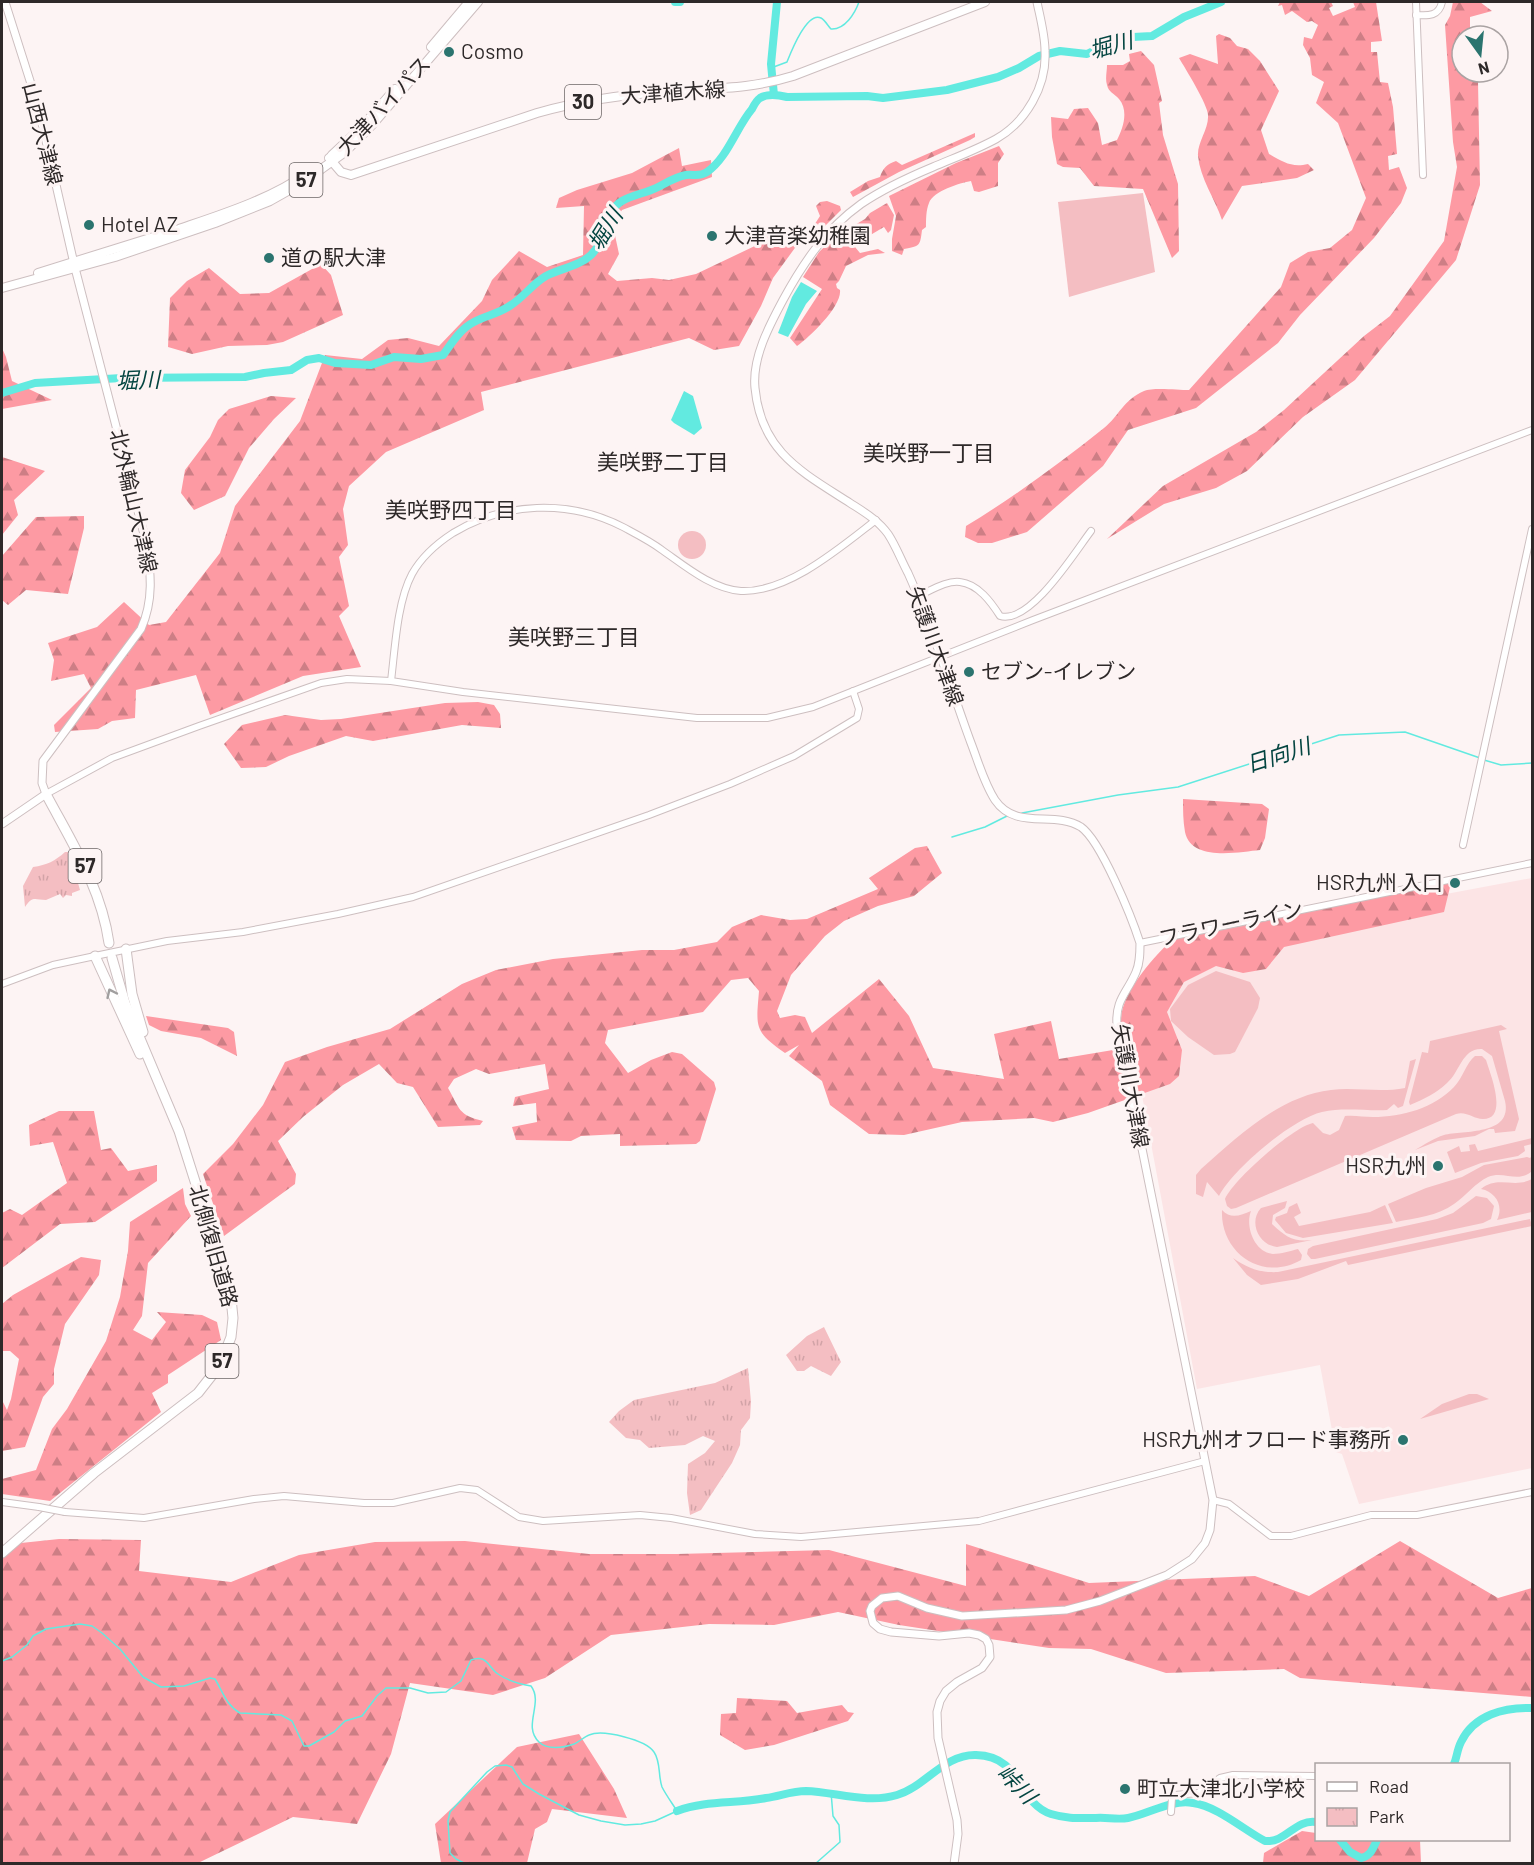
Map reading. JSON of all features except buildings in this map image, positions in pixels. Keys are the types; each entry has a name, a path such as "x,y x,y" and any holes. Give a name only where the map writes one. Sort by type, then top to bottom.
{"highway":[{"name":"大津バイパス","path":"74,265 215,224 250,210 302,183 330,160 360,129 469,2"},
{"name":"大津バイパス","path":"330,160 345,152 372,124 478,2"},
{"name":"57","path":"2,282 74,265"},
{"name":"57","path":"2,288 74,265"},
{"name":"57","path":"46,794 94,885 109,943"},
{"path":"126,949 132,994 158,1081"},
{"path":"95,956 139,1052 158,1081"},
{"name":"北側復旧道路","path":"2,1553 94,1473 198,1393 216,1372 228,1346 233,1318 227,1285 179,1131 119,987 112,958"}],"main road":[{"name":"山西大津線","path":"5,2 38,106 74,265"},
{"name":"大津植木線","path":"330,160 341,172 351,175 537,113 568,105 649,93 742,88 770,83 799,74 985,2"},
{"name":"矢護川大津線","path":"954,1863 958,1834 957,1820 937,1729 940,1701 946,1691 957,1682 982,1668 990,1657 987,1639 969,1633 939,1636 880,1629 873,1623 870,1611 872,1606 882,1598 898,1596 927,1608 962,1616 1066,1610 1100,1601 1167,1575 1192,1559 1207,1537 1213,1517 1214,1500 1117,1025 1119,1001 1137,971 1140,943 1102,853 1089,834 1077,825 1066,822 1019,817 998,804 983,775 918,596 891,538 876,520 799,471 784,458 771,441 760,416 754,386 763,344 795,279 829,231 862,204 889,188 996,139 1022,116 1038,91 1045,59 1036,2"},
{"name":"北外輪山大津線","path":"46,794 42,783 43,761 141,629 149,607 152,581 146,542 74,265"},
{"path":"2,824 46,794"}],"street":[{"path":"1416,2 1423,175"},
{"path":"1416,15 1435,14 1439,11 1442,2"},
{"path":"46,794 112,758 321,683 347,679 391,681 463,692 651,713 724,718 780,716 813,707 1033,620 1533,430"},
{"path":"391,681 401,608 410,577 422,559 438,543 486,516 528,508 554,508 592,515 621,526 648,541 712,583 731,590 743,591 779,584 794,577 813,566 876,520"},
{"path":"1463,845 1533,529"},
{"path":"918,596 953,582 960,582 989,599 1000,616 1008,617 1044,595 1091,531"},
{"path":"2,984 53,965 126,949 167,941 255,930 413,897 650,815 794,756 857,718 859,709 853,691"},
{"name":"フラワーライン","path":"1140,943 1533,863"},
{"path":"2,1502 64,1512 144,1518 284,1496 393,1503 460,1488 477,1490 519,1516 543,1521 640,1515 671,1518 755,1534 801,1537 985,1520 1205,1461"},
{"path":"1214,1500 1229,1504 1265,1532 1278,1537 1291,1536 1371,1515 1417,1515 1533,1492"},
{"path":"1171,1812 1172,1798 1175,1795 1197,1793 1226,1776 1248,1774 1315,1776"}],"shaded area":[{"path":"1532,878 1532,1468 1359,1504 1342,1454 1336,1452 1320,1365 1197,1389 1129,1026 1179,944"}],"green space":[{"path":"1280,2 1331,2 1333,6 1329,8 1333,16 1355,7 1353,2 1376,2 1382,41 1371,42 1371,52 1377,52 1380,82 1388,83 1393,107 1397,154 1388,156 1389,170 1399,167 1407,188 1401,203 1374,238 1300,315 1278,343 1196,408 1128,430 1103,466 1027,532 992,543 978,543 965,537 966,526 1071,454 1104,428 1126,403 1137,395 1153,389 1189,390 1281,287 1290,263 1308,252 1330,248 1352,230 1366,198 1338,123 1316,103 1324,82 1312,75 1310,58 1303,45 1304,37 1312,39 1318,25 1312,21 1307,22 1292,11 1285,15 1282,5 1278,6"},
{"path":"1453,2 1480,2 1492,11 1470,17 1470,24 1450,24 1450,84 1478,84 1480,185 1456,260 1355,380 1303,417 1247,471 1216,488 1164,504 1107,539 1163,486 1256,432 1284,410 1364,336 1390,316 1444,241 1457,167 1453,142 1445,25"},
{"path":"1219,34 1230,38 1237,46 1248,49 1260,61 1279,91 1261,130 1269,154 1292,165 1308,164 1314,170 1297,178 1242,186 1222,220 1199,164 1198,151 1207,125 1207,110 1179,58 1190,54 1218,64 1216,36"},
{"path":"1141,51 1154,65 1162,101 1159,103 1163,135 1178,184 1179,251 1172,258 1143,189 1094,186 1080,168 1063,167 1057,164 1052,137 1051,117 1068,119 1074,109 1088,108 1098,123 1102,145 1117,140 1123,125 1124,109 1119,99 1108,88 1107,65 1123,65 1130,61 1129,54"},
{"path":"975,133 975,137 970,140 899,172 853,197 850,192 880,177 882,171 893,162 896,161 902,165"},
{"path":"999,146 1004,154 998,163 998,186 979,192 974,191 971,181 941,191 929,203 926,227 922,230 918,244 904,249 902,255 892,251 896,216 889,196 956,163"},
{"path":"679,148 682,166 711,160 712,177 622,210 613,226 619,254 608,274 617,281 652,278 669,280 696,274 759,244 769,231 782,225 786,243 800,241 773,278 739,346 714,350 689,338 481,392 484,410 386,452 349,486 343,509 348,545 339,557 349,606 339,616 361,667 303,676 210,715 196,675 136,690 135,718 112,721 98,729 55,732 54,725 91,688 84,674 51,681 54,660 48,643 97,627 124,602 149,625 166,622 220,553 235,506 300,421 325,355 362,359 388,340 408,338 439,346 482,301 492,280 519,251 547,267 583,255 584,206 556,208 559,198 632,173"},
{"path":"1143,193 1155,272 1069,297 1058,202"},
{"path":"827,201 840,206 841,210 814,234 811,230 820,216 816,206 820,202"},
{"path":"887,203 894,215 891,230 888,233 884,227 867,237 856,240 855,247 860,253 878,249 885,253 868,255 846,266 836,284 840,290 836,304 817,329 797,346 790,338 822,289 803,277 819,252 836,236"},
{"path":"321,264 331,275 343,315 283,342 267,345 228,346 192,354 168,347 170,298 187,281 209,268 240,294 269,293"},
{"path":"2,348 12,381 52,400 2,409"},
{"path":"271,396 296,398 249,448 225,496 194,510 181,493 185,470 210,437 218,420 229,409"},
{"path":"2,457 45,471 14,500 18,515 2,535"},
{"path":"84,516 84,528 68,594 26,590 8,605 2,600 2,556 36,517"},
{"path":"692,531 702,535 706,545 702,555 692,559 682,555 678,545 682,535"},
{"path":"478,702 494,705 500,714 501,728 462,725 373,741 346,736 289,756 266,767 241,768 224,744 242,725 285,715 321,720 341,719 445,703"},
{"path":"1183,799 1262,804 1269,809 1265,838 1260,850 1217,853 1196,848 1189,841 1185,832"},
{"path":"927,846 942,873 914,896 878,906 844,921 825,936 791,975 777,1011 780,1018 795,1015 805,1017 812,1033 879,979 909,1016 933,1068 1004,1079 994,1034 1051,1021 1059,1059 1125,1048 1121,1027 1122,1009 1140,975 1174,938 1451,883 1444,912 1284,947 1266,969 1243,973 1216,966 1184,982 1167,1012 1182,1050 1179,1076 1170,1084 1088,1113 1053,1122 1034,1118 962,1122 904,1135 869,1134 830,1105 822,1081 789,1056 799,1045 785,1053 762,1033 757,1013 759,991 748,978 731,980 703,1012 608,1030 605,1043 628,1073 651,1060 672,1052 682,1054 714,1082 716,1089 700,1141 696,1144 620,1146 620,1134 581,1136 571,1141 516,1140 512,1127 537,1122 536,1103 513,1106 515,1097 549,1089 545,1064 489,1074 476,1069 454,1079 448,1088 458,1106 469,1116 483,1121 480,1125 438,1127 413,1087 397,1083 379,1064 343,1085 303,1117 278,1141 296,1174 295,1184 224,1236 203,1174 233,1144 263,1105 285,1062 390,1029 462,984 496,970 553,959 642,950 674,950 717,942 732,927 761,915 790,920 807,919 878,889 869,878 915,848"},
{"path":"65,852 69,852 80,890 72,893 72,896 66,895 63,898 60,894 46,900 32,900 25,907 23,886 33,867 50,862"},
{"path":"1216,971 1250,982 1260,998 1258,1008 1235,1052 1230,1054 1214,1055 1188,1037 1171,1021 1170,1009 1188,985"},
{"path":"146,1016 228,1028 234,1032 237,1056 201,1038 161,1031 149,1025"},
{"path":"1501,1025 1507,1029 1499,1031 1519,1119 1515,1131 1495,1133 1494,1129 1489,1129 1475,1136 1438,1141 1415,1150 1444,1135 1485,1129 1502,1120 1505,1101 1492,1056 1482,1049 1470,1052 1439,1090 1410,1105 1409,1102 1422,1052 1428,1053 1430,1041"},
{"path":"1475,1056 1482,1056 1486,1060 1494,1084 1496,1104 1495,1112 1491,1117 1483,1119 1456,1114 1236,1208 1231,1209 1227,1206 1225,1199 1239,1180 1292,1134 1313,1123 1323,1133 1330,1135 1339,1130 1345,1116 1395,1115 1427,1106 1454,1087"},
{"path":"1416,1059 1403,1106 1398,1108 1394,1104 1387,1110 1346,1109 1322,1112 1310,1117 1295,1124 1250,1159 1219,1196 1207,1182 1203,1197 1196,1194 1196,1175 1201,1169 1245,1131 1277,1109 1294,1100 1331,1090 1405,1088 1410,1061"},
{"path":"59,1111 94,1111 101,1150 111,1148 128,1171 157,1165 157,1181 95,1222 60,1224 2,1268 2,1213 10,1209 22,1215 67,1183 53,1142 30,1146 29,1125"},
{"path":"1532,1138 1532,1144 1524,1146 1525,1151 1518,1156 1481,1163 1455,1173 1447,1152 1459,1146 1461,1152 1470,1151 1469,1145 1475,1144 1478,1151"},
{"path":"1532,1156 1532,1171 1527,1175 1488,1177 1454,1204 1434,1214 1396,1222 1388,1204 1426,1188 1462,1177 1484,1165"},
{"path":"1532,1179 1532,1212 1497,1220 1500,1210 1497,1200 1491,1193 1481,1189 1494,1183 1519,1183"},
{"path":"183,1188 185,1204 191,1216 148,1263 142,1316 133,1330 152,1340 166,1322 157,1312 202,1315 217,1322 221,1340 168,1375 168,1383 152,1393 161,1412 50,1501 2,1494 2,1479 36,1470 52,1429 67,1409 106,1341 120,1297 128,1251 130,1222"},
{"path":"1476,1196 1487,1198 1494,1206 1491,1219 1483,1223 1315,1259 1311,1259 1307,1254 1308,1249 1313,1246 1437,1219 1453,1213"},
{"path":"1287,1201 1285,1208 1273,1215 1272,1224 1290,1238 1312,1240 1277,1247 1265,1242 1257,1232 1255,1220 1261,1208"},
{"path":"1297,1203 1301,1213 1294,1217 1299,1226 1370,1212 1385,1205 1393,1223 1303,1238 1286,1233 1275,1220"},
{"path":"1222,1210 1232,1216 1251,1211 1250,1231 1261,1249 1273,1254 1298,1249 1302,1255 1301,1260 1287,1266 1272,1268 1247,1259 1236,1251 1228,1239 1223,1225"},
{"path":"1530,1219 1532,1226 1348,1265 1346,1261 1298,1279 1261,1285 1247,1275 1233,1258 1254,1269 1278,1272"},
{"path":"81,1257 101,1260 99,1275 65,1324 54,1369 54,1384 43,1397 25,1447 2,1451 2,1400 7,1410 19,1359 10,1351 2,1351 2,1304 13,1295"},
{"path":"824,1327 841,1362 831,1376 811,1366 804,1371 797,1371 786,1355 807,1336"},
{"path":"748,1368 750,1418 741,1430 740,1445 732,1463 701,1510 690,1515 687,1493 688,1464 705,1453 715,1441 703,1436 685,1445 649,1448 640,1440 626,1438 609,1422 634,1400 715,1383"},
{"path":"1469,1394 1477,1394 1489,1399 1420,1419 1442,1404"},
{"path":"59,1539 141,1540 139,1571 231,1582 299,1555 375,1542 465,1541 589,1554 829,1550 966,1586 966,1544 1089,1583 1255,1576 1309,1596 1400,1541 1498,1598 1532,1588 1532,1697 1300,1678 1284,1669 1166,1673 1091,1649 1049,1648 899,1625 838,1612 774,1625 709,1624 611,1635 545,1678 493,1695 410,1683 391,1754 357,1824 293,1817 198,1863 2,1863 2,1545"},
{"path":"737,1698 787,1701 797,1713 842,1705 848,1712 854,1713 848,1721 774,1745 745,1750 720,1735 721,1714 736,1713"},
{"path":"579,1734 614,1789 627,1818 552,1809 547,1822 535,1829 527,1863 441,1863 435,1824 517,1747"},
{"path":"1302,1831 1315,1833 1315,1841 1420,1841 1421,1863 1263,1863 1264,1853"}],"water":[{"path":"801,282 817,291 806,304 788,337 778,333 792,297"},
{"path":"684,391 693,396 702,428 694,435 671,420"}],"waterway":[{"path":"675,2 680,2"},
{"path":"774,95 771,64 777,2"},
{"path":"771,68 787,62 800,34 810,21 816,17 821,18 831,29 836,29 849,20 859,2"},
{"name":"堀川","path":"2,393 35,383 122,378 245,377 291,370 307,360 319,358 335,363 371,365 394,357 421,359 443,355 469,325 516,302 546,276 581,262 591,255 600,242 611,212 622,201 678,177 707,172 721,158 741,125 763,96 883,98 947,90 998,77 1039,56 1060,51 1087,54 1105,45 1133,37 1152,36 1184,17 1221,2"},
{"name":"日向川","path":"1022,813 1118,795 1178,787 1339,735 1405,732 1480,758"},
{"name":"日向川","path":"1484,760 1501,765 1532,763"},
{"name":"日向川","path":"952,837 985,827 1007,816"},
{"path":"2,1661 12,1657 27,1645 33,1636 46,1629 80,1624 92,1626 120,1649 143,1677 161,1687 184,1686 210,1678 215,1679 235,1710 240,1713 281,1715 292,1721 304,1746 309,1746 334,1732 345,1721 362,1716 386,1688 410,1688 428,1693 446,1692 461,1681 471,1660 481,1659 502,1676 531,1686 535,1700 532,1729 534,1736 542,1745 555,1748 576,1743 589,1735 604,1733 642,1743 654,1752 658,1760 662,1787 677,1811 655,1821 641,1824 625,1825 579,1815 523,1784 512,1767 495,1766 450,1812 448,1821 450,1853 466,1864"},
{"name":"峠川","path":"1454,1763 1467,1733 1482,1719 1501,1711 1532,1708"},
{"name":"峠川","path":"677,1811 699,1805 755,1800 801,1791 863,1798 897,1795 917,1785 944,1765 965,1756 976,1755 991,1757 1003,1763 1040,1808 1063,1817 1124,1819 1185,1802 1202,1805 1221,1813 1265,1841 1279,1838 1302,1824 1315,1822"},
{"name":"峠川","path":"815,1864 840,1842 839,1825 833,1816 831,1792"},
{"name":"峠川","path":"1341,1841 1350,1852 1361,1858 1369,1854 1377,1841"}],"place":[{"name":"Cosmo","path":"449,52"},
{"name":"Hotel AZ","path":"89,225"},
{"name":"大津音楽幼稚園","path":"712,236"},
{"name":"道の駅大津","path":"269,258"},
{"name":"セブン-イレブン","path":"969,672"},
{"name":"HSR九州 入口","path":"1455,883"},
{"name":"HSR九州","path":"1438,1166"},
{"name":"HSR九州オフロード事務所","path":"1403,1440"},
{"name":"町立大津北小学校","path":"1125,1789"}],"district":[{"name":"美咲野一丁目","path":"929,453"},
{"name":"美咲野二丁目","path":"663,462"},
{"name":"美咲野四丁目","path":"451,510"},
{"name":"美咲野三丁目","path":"574,637"}]}
